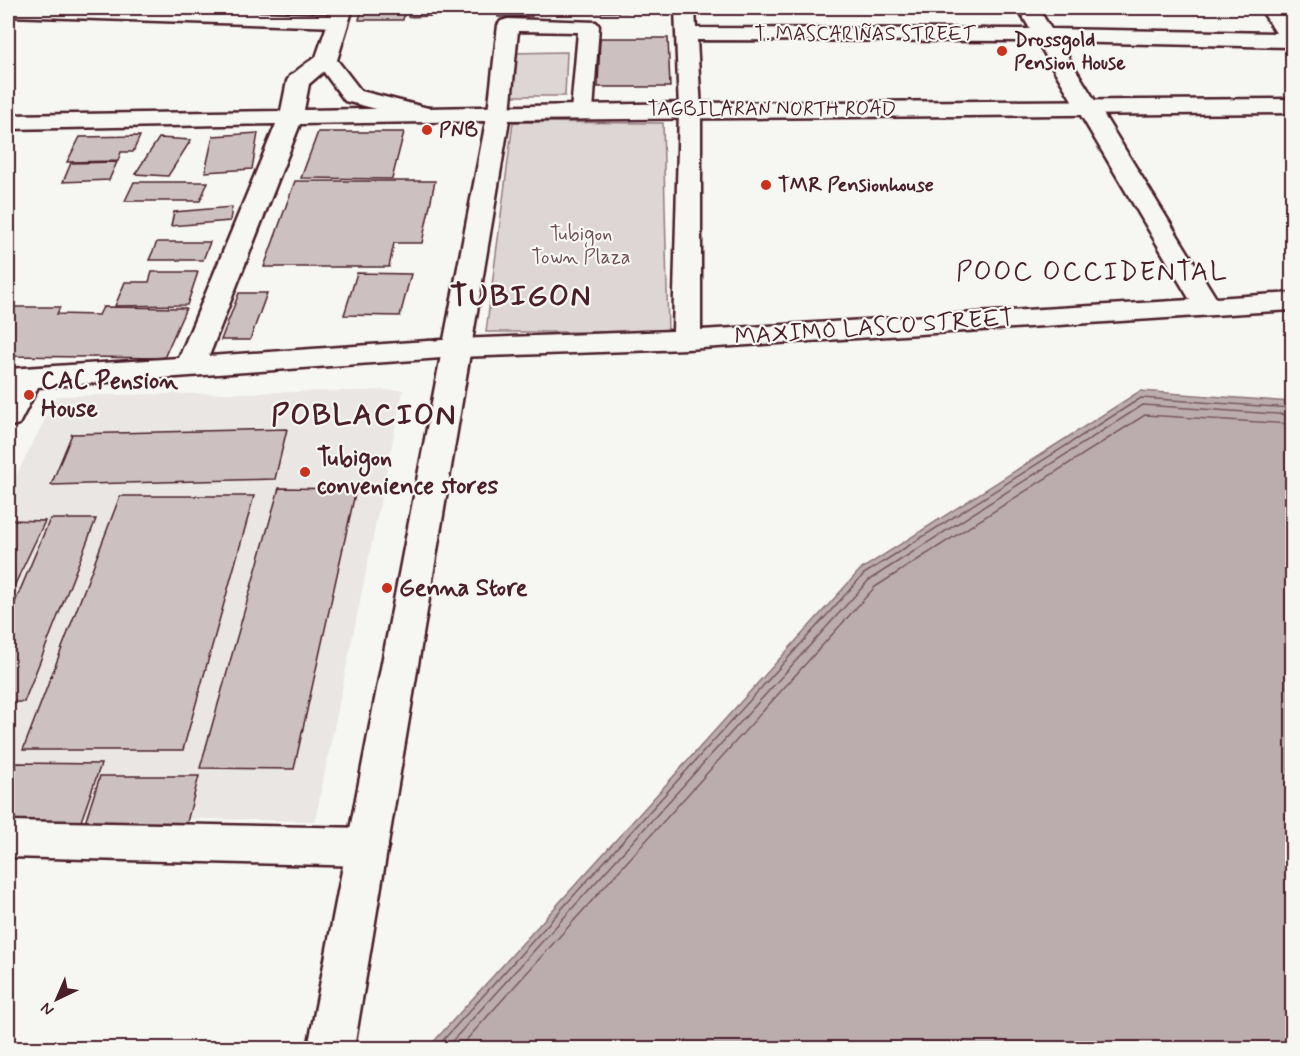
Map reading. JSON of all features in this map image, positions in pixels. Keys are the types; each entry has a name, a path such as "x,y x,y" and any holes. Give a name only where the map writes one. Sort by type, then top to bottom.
{"street":[{"path":"686,8 690,110 687,340"},
{"path":"1028,8 1207,306"},
{"path":"1270,8 1292,40"},
{"path":"8,10 340,14 326,60 298,81 291,117 190,367"},
{"path":"331,1048 499,112 508,26 589,26 582,111"},
{"name":"T. MASCARIÑAS STREET","path":"687,34 1043,35 1292,40"},
{"name":"TAGBILARAN NORTH ROAD","path":"326,60 353,96 428,115 582,111 1293,106"},
{"path":"8,122 428,115"},
{"name":"MAXIMO LASCO STREET","path":"18,378 456,348 687,340 1293,302"},
{"path":"8,417 18,378"},
{"path":"8,840 368,848"}],"shaded area":[{"path":"403,390 315,821 8,815 8,491 57,396"}],"green space":[{"path":"567,52 565,96 506,96 510,53"},
{"name":"Tubigon Town Plaza","path":"513,122 663,123 668,332 486,332"}],"water":[{"path":"1140,391 1292,402 1292,1048 428,1048 860,570"}],"building":[{"path":"362,8 405,8 403,20 359,20"},
{"path":"410,8 432,8 431,16 408,17"},
{"path":"439,8 465,8 463,16 437,16"},
{"path":"498,8 532,8 532,16 498,17"},
{"path":"546,8 627,8 627,12 546,13"},
{"path":"600,38 668,38 670,87 598,87"},
{"path":"318,132 404,132 392,179 301,178"},
{"path":"258,133 252,169 205,172 213,136"},
{"path":"140,136 133,152 121,152 118,161 67,162 80,137"},
{"path":"159,138 191,140 168,176 135,174"},
{"path":"117,162 109,180 63,182 71,163"},
{"path":"295,181 435,181 422,243 394,243 389,267 264,267"},
{"path":"134,182 208,182 200,201 125,201"},
{"path":"232,207 230,221 171,226 174,212"},
{"path":"157,242 210,242 203,260 149,260"},
{"path":"152,272 198,272 187,305 115,306 125,282 149,282"},
{"path":"357,273 411,274 400,316 344,315"},
{"path":"239,293 267,293 250,340 221,340"},
{"path":"8,307 60,307 57,314 99,315 103,307 186,308 164,358 8,356"},
{"path":"287,429 275,479 51,485 72,434"},
{"path":"279,488 356,489 294,769 200,768"},
{"path":"120,496 254,496 183,750 23,750"},
{"path":"50,519 96,519 24,702 8,702 8,619"},
{"path":"8,520 45,521 8,599"},
{"path":"17,763 101,764 80,824 8,824 8,787"},
{"path":"100,776 199,776 186,826 84,826"}],"place":[{"name":"Drossgold Pension House","path":"1002,51"},
{"name":"PNB","path":"427,130"},
{"name":"TMR Pensionhouse","path":"766,185"},
{"name":"CAC Pension House","path":"29,395"},
{"name":"Tubigon convenience stores","path":"305,472"},
{"name":"Genna Store","path":"387,588"}],"district":[{"name":"POOC OCCIDENTAL","path":"1092,272"},
{"name":"TUBIGON","path":"521,296"},
{"name":"POBLACION","path":"364,415"}]}
